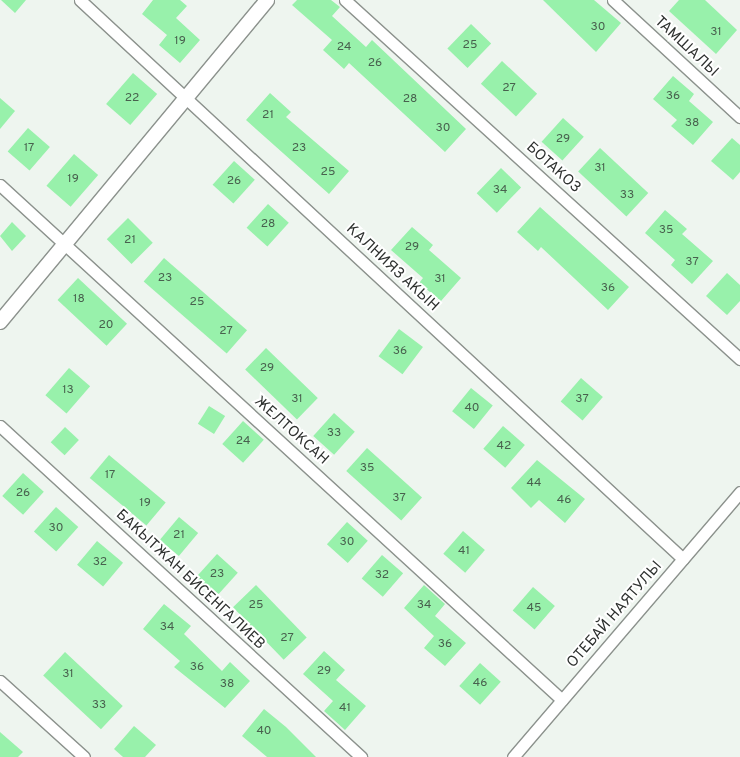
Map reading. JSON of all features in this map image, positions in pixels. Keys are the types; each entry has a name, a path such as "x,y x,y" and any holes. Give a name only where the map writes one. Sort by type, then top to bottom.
{"street":[{"name":"КАЛНИЯЗ АКЫН","path":"80,0 683,558"},
{"path":"0,322 66,245 267,0"},
{"name":"БОТАКОЗ","path":"346,0 740,359"},
{"name":"ТАМШАЛЫ","path":"613,0 740,117"},
{"name":"ЖЕЛТОКСАН","path":"0,185 562,700"},
{"name":"БАКЫТЖАН БИСЕНГАЛИЕВ","path":"0,426 361,757"},
{"name":"ОТЕБАЙ НАЯТУЛЫ","path":"513,757 740,492"},
{"path":"0,682 84,757"}],"building":[{"path":"1,0 26,0 15,13"},
{"path":"153,0 180,0 187,6 176,18 200,40 180,63 159,45 167,35 142,14"},
{"path":"297,0 331,0 340,7 332,16 366,47 372,40 466,129 445,152 349,63 344,69 323,50 332,40 292,5"},
{"path":"543,0 594,0 621,23 596,52"},
{"path":"679,0 705,0 737,30 716,54 669,11"},
{"path":"471,24 491,43 468,68 447,48"},
{"path":"502,61 537,94 516,116 481,84"},
{"path":"133,73 157,94 130,125 106,104"},
{"path":"673,76 694,94 689,101 713,122 693,145 671,126 677,120 653,99"},
{"path":"270,93 291,112 286,117 349,171 329,194 246,120"},
{"path":"0,98 15,111 0,129"},
{"path":"563,118 584,137 562,161 542,142"},
{"path":"28,128 50,147 30,170 8,151"},
{"path":"732,138 740,145 740,172 733,180 711,161"},
{"path":"600,148 648,193 626,216 578,171"},
{"path":"74,154 98,175 71,207 46,186"},
{"path":"234,161 255,180 233,204 213,185"},
{"path":"501,168 521,187 497,213 477,193"},
{"path":"268,204 289,223 267,247 247,228"},
{"path":"540,207 629,287 608,310 541,247 538,251 517,232"},
{"path":"665,210 687,229 682,234 713,261 692,284 671,265 675,260 645,233"},
{"path":"128,218 153,243 132,264 107,239"},
{"path":"12,222 26,236 12,251 0,236"},
{"path":"412,227 433,245 429,250 461,278 441,301 419,283 423,278 391,250"},
{"path":"164,258 247,330 227,354 144,281"},
{"path":"727,273 740,285 740,301 727,315 706,296"},
{"path":"78,278 127,324 107,346 58,300"},
{"path":"399,329 423,347 402,374 379,356"},
{"path":"266,348 318,398 297,420 245,370"},
{"path":"69,368 90,386 67,414 45,395"},
{"path":"581,378 603,397 583,420 561,401"},
{"path":"471,388 493,406 474,429 452,411"},
{"path":"209,406 225,416 214,434 198,424"},
{"path":"334,413 355,432 334,455 313,436"},
{"path":"243,421 264,440 243,463 222,444"},
{"path":"503,426 525,445 505,468 483,449"},
{"path":"65,427 79,440 65,455 51,442"},
{"path":"367,448 422,498 401,521 346,471"},
{"path":"109,455 166,503 146,526 90,478"},
{"path":"537,460 585,499 565,523 539,500 531,508 511,488"},
{"path":"23,473 44,492 23,515 2,496"},
{"path":"56,507 78,527 56,552 34,532"},
{"path":"179,517 198,533 179,556 160,540"},
{"path":"347,522 368,541 348,563 327,544"},
{"path":"463,531 485,550 465,573 443,554"},
{"path":"97,541 123,563 103,587 77,565"},
{"path":"217,554 238,573 216,597 196,578"},
{"path":"382,555 403,573 383,597 362,578"},
{"path":"256,585 307,638 284,660 233,607"},
{"path":"424,585 445,604 435,616 466,643 445,666 424,648 434,636 404,608"},
{"path":"533,587 555,606 535,629 513,610"},
{"path":"164,604 191,626 184,634 222,671 230,662 250,681 225,708 174,667 180,661 143,629"},
{"path":"324,651 345,670 336,680 366,706 345,730 324,711 333,701 303,674"},
{"path":"65,652 123,706 101,729 43,675"},
{"path":"480,663 501,682 480,705 459,686"},
{"path":"264,709 286,727 316,757 267,757 242,736"},
{"path":"134,726 156,745 145,757 123,757 114,749"},
{"path":"0,732 23,752 18,757 0,757"}]}
